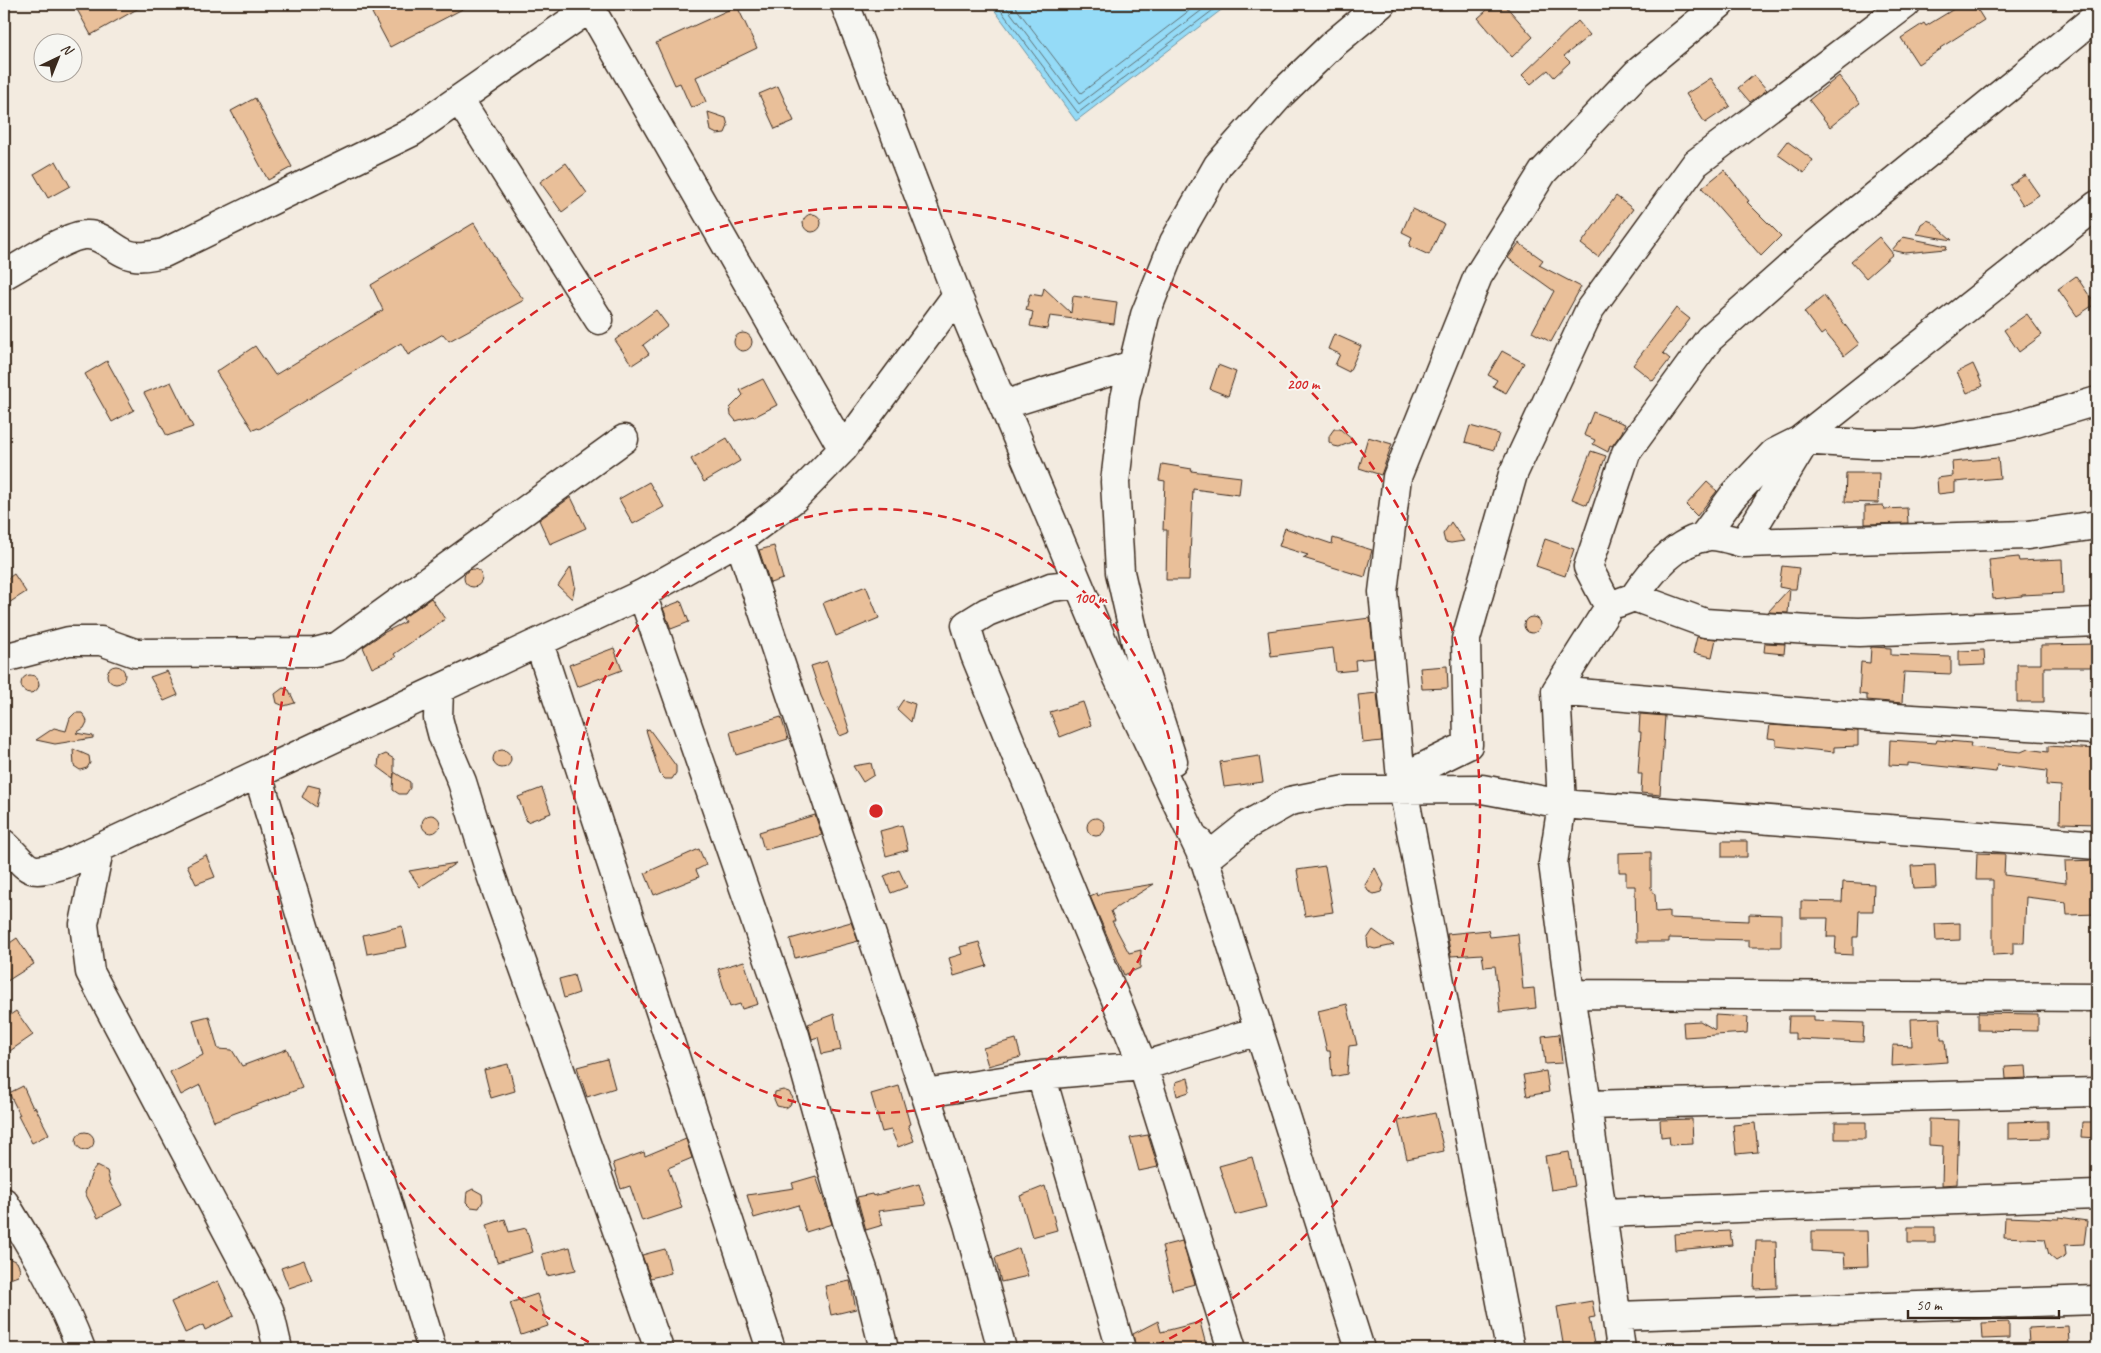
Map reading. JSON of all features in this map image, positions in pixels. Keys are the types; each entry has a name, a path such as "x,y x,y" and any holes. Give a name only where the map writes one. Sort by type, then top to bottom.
{"street":[{"path":"845,4 956,295 1118,678 1204,860"},
{"path":"1360,1349 1140,656 1120,572 1115,482 1125,398 1132,365 1145,315 1174,242 1218,165 1280,94 1332,45 1381,4"},
{"path":"1510,1349 1402,784 1383,592 1396,477 1478,276 1543,172 1637,73 1720,4"},
{"path":"1402,784 1468,745 1466,639 1513,474 1590,309 1696,163 1906,4"},
{"path":"4,275 71,238 87,234 105,241 126,254 142,257 164,253 412,132 589,6 842,449"},
{"path":"1609,607 1588,567 1626,453 1709,339 1816,244 2097,16"},
{"path":"459,99 599,320"},
{"path":"1702,538 1734,496 1774,453 1800,440 2097,205"},
{"path":"4,844 31,870 41,871 65,864 99,850 642,594 739,540 795,498 842,449 956,295"},
{"path":"1003,405 1132,365"},
{"path":"1800,440 1866,444 1916,444 2016,426 2097,401"},
{"path":"4,658 69,641 101,642 135,653 315,652 338,646 624,438"},
{"path":"1744,543 1802,445 1800,440"},
{"path":"1621,1349 1570,994 1554,863 1562,804 1556,691 1609,607 1634,596 1653,570 1679,549 1702,538 1710,536 1744,543 2028,536 2097,525"},
{"path":"739,540 926,1093 968,1224 1002,1349"},
{"path":"1078,584 1051,587 987,612 966,625 975,655 1142,1066 1232,1349"},
{"path":"642,594 795,1035 850,1232 867,1281 884,1349"},
{"path":"1634,596 1705,623 1809,630 1859,632 2097,622"},
{"path":"539,643 771,1349"},
{"path":"439,690 438,718 443,737 462,782 491,874 659,1349"},
{"path":"1556,691 1811,713 2097,730"},
{"path":"258,775 432,1349"},
{"path":"1204,860 1249,824 1290,801 1346,790 1402,784 1482,789 1562,804 2097,845"},
{"path":"99,850 84,924 90,972 270,1310 278,1349"},
{"path":"1570,994 2097,997"},
{"path":"926,1093 1041,1075 1142,1066 1258,1031"},
{"path":"1041,1075 1121,1349"},
{"path":"1587,1105 2097,1092"},
{"path":"1602,1213 2097,1195"},
{"path":"4,1202 70,1320 81,1349"},
{"path":"1617,1316 2097,1300"}],"water":[{"path":"990,4 1229,4 1076,121"}],"building":[{"path":"74,4 146,4 91,35"},
{"path":"388,4 472,4 390,47 372,13"},
{"path":"1494,4 1504,4 1533,37 1512,57 1478,18"},
{"path":"1962,4 1974,4 1984,20 1918,64 1901,38 1924,23 1926,26"},
{"path":"737,6 757,48 696,77 706,102 691,108 680,83 675,85 656,43"},
{"path":"1578,21 1590,35 1564,56 1570,62 1554,77 1548,70 1531,84 1522,75"},
{"path":"1754,75 1767,90 1750,102 1738,88"},
{"path":"1839,76 1860,103 1830,127 1809,100"},
{"path":"1711,78 1730,106 1705,123 1686,94"},
{"path":"778,86 794,121 775,129 759,94"},
{"path":"255,98 292,167 268,180 231,111"},
{"path":"708,112 726,118 728,126 725,133 717,134 711,131"},
{"path":"1787,141 1813,160 1804,173 1777,154"},
{"path":"56,161 70,186 48,198 34,174"},
{"path":"566,163 587,193 562,212 540,182"},
{"path":"1724,170 1749,201 1747,202 1781,236 1761,256 1702,188"},
{"path":"2025,175 2039,195 2023,205 2010,185"},
{"path":"1616,196 1633,209 1598,257 1581,244"},
{"path":"1412,209 1444,224 1429,255 1409,246 1412,237 1402,232"},
{"path":"812,214 818,217 821,223 818,229 812,232 806,229 803,223 806,217"},
{"path":"1927,220 1932,222 1952,240 1917,234 1921,224"},
{"path":"474,223 509,281 524,300 449,341 443,334 408,355 401,343 259,429 253,430 216,372 255,346 275,375 383,310 371,285"},
{"path":"1879,237 1893,254 1866,278 1851,261"},
{"path":"1903,237 1947,246 1946,249 1905,253 1892,250"},
{"path":"1519,243 1543,260 1539,265 1581,287 1551,342 1532,332 1554,291 1508,258"},
{"path":"2076,276 2095,304 2077,316 2058,289"},
{"path":"1044,288 1071,313 1073,296 1117,302 1114,324 1050,316 1047,329 1030,326 1033,312 1026,310 1030,294 1042,296"},
{"path":"1824,296 1859,344 1844,356 1825,332 1821,335 1804,312"},
{"path":"1676,308 1690,319 1663,353 1670,359 1653,381 1633,365"},
{"path":"656,310 668,326 643,345 649,354 632,365 615,340"},
{"path":"2027,314 2042,335 2019,352 2004,330"},
{"path":"743,333 749,336 752,342 749,348 743,351 737,348 734,342 737,336"},
{"path":"1334,334 1361,346 1349,372 1335,365 1340,354 1328,349"},
{"path":"1502,351 1524,363 1506,393 1493,386 1497,380 1488,375"},
{"path":"107,361 134,410 112,422 85,374"},
{"path":"1973,364 1983,386 1967,393 1957,372"},
{"path":"1218,365 1236,372 1228,396 1210,389"},
{"path":"763,379 777,405 754,417 736,421 731,415 730,408 743,395 740,390"},
{"path":"171,382 193,427 167,436 144,393"},
{"path":"1593,412 1625,424 1612,446 1610,445 1608,452 1593,444 1595,440 1584,435"},
{"path":"1470,426 1499,434 1494,450 1465,442"},
{"path":"1334,429 1340,429 1354,441 1339,447 1334,446 1329,442 1329,436"},
{"path":"1368,437 1392,444 1381,475 1359,468"},
{"path":"727,438 740,461 704,482 691,459"},
{"path":"1591,451 1606,456 1587,505 1572,499"},
{"path":"1998,458 2000,478 1955,482 1955,492 1938,494 1937,478 1953,476 1952,462"},
{"path":"1162,464 1192,469 1191,471 1241,477 1239,495 1193,489 1189,580 1166,580 1167,530 1163,530 1165,481 1159,480"},
{"path":"1846,473 1879,473 1878,503 1845,502"},
{"path":"649,482 664,507 633,524 619,499"},
{"path":"1707,482 1717,491 1697,516 1686,505"},
{"path":"571,497 586,528 550,544 539,520"},
{"path":"1883,505 1884,509 1907,508 1908,523 1865,524 1865,506"},
{"path":"1451,522 1464,541 1445,542 1443,534"},
{"path":"1285,528 1332,544 1333,538 1372,550 1365,577 1303,558 1308,555 1279,546"},
{"path":"1545,539 1574,549 1565,576 1536,566"},
{"path":"774,546 783,579 770,583 759,550"},
{"path":"2018,557 2019,561 2062,559 2063,593 2022,595 1993,599 1989,560"},
{"path":"1782,566 1799,568 1796,589 1790,589 1788,613 1768,612 1789,589 1779,587"},
{"path":"571,567 575,586 572,599 558,586"},
{"path":"473,569 479,572 482,578 479,584 473,587 467,584 464,578 467,572"},
{"path":"14,574 26,592 4,606 4,581"},
{"path":"866,586 879,618 836,636 823,603"},
{"path":"431,598 445,619 394,654 396,657 372,668 363,647 385,632 405,622 403,618"},
{"path":"681,601 689,622 671,629 663,608"},
{"path":"1529,617 1535,617 1540,622 1538,631 1529,633 1524,628 1524,622"},
{"path":"1370,618 1374,658 1355,660 1356,670 1336,672 1333,648 1271,656 1268,631"},
{"path":"1697,637 1716,639 1712,657 1693,653"},
{"path":"1765,643 1785,644 1784,654 1764,652"},
{"path":"2097,644 2097,667 2044,667 2044,702 2017,702 2017,664 2041,664 2041,645"},
{"path":"1871,647 1891,648 1891,655 1951,657 1951,674 1904,672 1902,703 1867,700 1867,695 1859,694 1861,662 1870,663"},
{"path":"614,648 622,670 577,687 569,665"},
{"path":"1984,650 1985,665 1959,666 1959,651"},
{"path":"827,661 850,732 840,736 821,696 811,666"},
{"path":"116,666 122,669 125,675 122,681 116,684 110,681 107,675 110,669"},
{"path":"1447,666 1448,688 1422,689 1420,668"},
{"path":"167,671 178,695 164,701 150,677"},
{"path":"26,675 34,675 39,680 37,691 26,693 21,688 21,680"},
{"path":"283,688 289,690 295,703 284,706 277,703 275,694"},
{"path":"1377,693 1382,741 1363,743 1358,695"},
{"path":"903,700 915,704 911,722 897,709"},
{"path":"1083,702 1091,725 1060,737 1050,712"},
{"path":"75,713 82,713 87,722 84,728 76,733 93,736 93,738 55,744 36,740 54,728 66,731 70,718"},
{"path":"1640,714 1665,716 1660,795 1641,793 1642,774 1638,774 1641,732 1639,732"},
{"path":"781,717 788,739 736,755 730,732"},
{"path":"1770,725 1858,731 1858,746 1834,747 1834,752 1776,746 1776,739 1768,738"},
{"path":"649,729 676,766 676,773 672,779 665,779 660,774 646,730"},
{"path":"1890,740 1936,743 1937,740 1971,743 1970,747 2021,752 2028,749 2048,752 2048,746 2097,749 2097,824 2060,823 2061,786 2046,785 2047,771 1997,765 1996,772 1908,763 1908,766 1889,765"},
{"path":"73,749 89,756 90,763 87,768 80,770 74,766"},
{"path":"502,750 508,753 511,759 508,765 502,768 496,765 493,759 496,753"},
{"path":"386,754 394,759 394,772 410,782 410,788 406,794 399,794 393,790 394,773 393,778 378,767 379,757"},
{"path":"1259,756 1263,782 1224,787 1220,762"},
{"path":"871,763 874,775 863,782 853,766"},
{"path":"308,785 320,788 316,807 302,797"},
{"path":"542,788 551,813 527,822 518,797"},
{"path":"431,815 437,818 440,824 437,830 431,833 425,830 422,824 425,818"},
{"path":"815,815 822,835 764,850 759,832"},
{"path":"1096,818 1102,821 1105,827 1102,833 1096,836 1090,833 1087,827 1090,821"},
{"path":"902,825 908,850 886,856 880,831"},
{"path":"1722,841 1747,841 1747,857 1722,857"},
{"path":"699,849 706,865 696,870 699,877 654,895 645,873"},
{"path":"1651,852 1651,888 1655,894 1656,912 1669,911 1669,918 1749,921 1749,914 1781,915 1781,947 1749,947 1749,940 1669,938 1669,942 1636,942 1635,886 1626,886 1626,872 1619,872 1619,853"},
{"path":"1977,853 2005,854 2004,875 2066,883 2065,861 2097,860 2097,914 2067,915 2066,902 2026,897 2024,943 2013,943 2013,954 1993,955 1993,880 1976,880"},
{"path":"206,855 215,877 196,884 187,865"},
{"path":"456,863 420,887 409,871"},
{"path":"1935,865 1936,888 1913,889 1911,866"},
{"path":"1325,866 1333,912 1305,916 1297,870"},
{"path":"1375,868 1384,885 1381,892 1374,894 1368,891 1365,885"},
{"path":"899,870 907,887 891,893 884,876"},
{"path":"1843,882 1874,884 1873,911 1859,911 1858,937 1853,937 1853,955 1835,954 1836,937 1827,937 1828,918 1801,918 1801,901 1842,902"},
{"path":"1154,884 1111,911 1115,921 1112,921 1129,953 1141,950 1140,968 1124,975 1090,896 1097,893 1098,896 1104,892"},
{"path":"851,922 858,941 795,958 790,939"},
{"path":"1960,923 1960,940 1936,941 1935,924"},
{"path":"402,926 407,947 367,954 363,935"},
{"path":"1373,930 1394,945 1375,949 1368,947 1367,939"},
{"path":"1488,930 1490,937 1518,934 1523,989 1534,988 1536,1008 1500,1012 1495,966 1484,967 1482,954 1451,956 1447,934"},
{"path":"17,938 34,964 4,983 4,947"},
{"path":"979,942 987,966 954,976 949,958 962,954 960,947"},
{"path":"744,961 758,1004 742,1009 740,1004 730,1007 718,969"},
{"path":"574,975 579,993 564,998 559,979"},
{"path":"1347,1004 1357,1045 1349,1046 1347,1074 1332,1077 1330,1051 1327,1051 1318,1011"},
{"path":"16,1011 33,1035 4,1055 4,1019"},
{"path":"1978,1013 2038,1014 2038,1031 1978,1030"},
{"path":"834,1014 841,1050 822,1054 818,1037 812,1039 808,1024"},
{"path":"1715,1015 1748,1017 1747,1033 1684,1037 1683,1022 1700,1021 1715,1030"},
{"path":"209,1016 218,1049 232,1050 242,1066 287,1049 302,1088 214,1121 200,1085 181,1095 170,1072 203,1055 193,1020"},
{"path":"1789,1016 1814,1016 1814,1021 1864,1023 1863,1042 1795,1039 1795,1033 1788,1033"},
{"path":"1940,1018 1941,1040 1945,1040 1947,1062 1892,1066 1893,1045 1912,1046 1911,1019"},
{"path":"1559,1034 1562,1063 1545,1064 1542,1036"},
{"path":"1016,1039 1021,1057 988,1066 983,1048"},
{"path":"607,1059 615,1088 587,1097 577,1067"},
{"path":"508,1064 515,1091 491,1098 484,1070"},
{"path":"2026,1066 2027,1078 2006,1079 2005,1067"},
{"path":"1546,1071 1549,1092 1527,1096 1523,1075"},
{"path":"1188,1078 1189,1092 1177,1096 1176,1082"},
{"path":"23,1086 33,1108 35,1107 49,1134 32,1143 9,1093"},
{"path":"899,1086 910,1124 908,1125 914,1141 898,1147 891,1130 882,1132 871,1094"},
{"path":"783,1090 789,1092 793,1098 790,1105 786,1108 777,1106 774,1099 775,1092"},
{"path":"1435,1113 1444,1151 1407,1159 1398,1121"},
{"path":"1692,1119 1693,1144 1670,1145 1669,1136 1661,1137 1660,1120"},
{"path":"1929,1119 1959,1120 1957,1184 1942,1185 1943,1146 1929,1145"},
{"path":"2048,1121 2048,1138 2008,1139 2008,1122"},
{"path":"1835,1122 1866,1122 1866,1139 1835,1139"},
{"path":"2082,1122 2097,1122 2097,1138 2081,1137"},
{"path":"1755,1123 1758,1152 1736,1154 1733,1125"},
{"path":"85,1132 92,1134 94,1141 92,1148 85,1150 78,1148 76,1141 78,1134"},
{"path":"1148,1135 1158,1167 1139,1171 1130,1138"},
{"path":"686,1139 692,1158 668,1168 682,1208 642,1221 630,1186 621,1189 613,1163 644,1152 645,1156"},
{"path":"1569,1152 1575,1186 1551,1190 1545,1156"},
{"path":"1252,1157 1266,1207 1235,1215 1219,1166"},
{"path":"97,1166 107,1171 110,1183 122,1205 98,1218 85,1193 92,1172"},
{"path":"816,1176 832,1224 806,1232 798,1205 754,1218 747,1195 794,1188 792,1183"},
{"path":"919,1184 926,1205 878,1211 883,1225 866,1230 857,1197 872,1194 873,1196"},
{"path":"1045,1186 1057,1230 1032,1237 1020,1196"},
{"path":"473,1189 482,1194 483,1201 479,1208 471,1207 466,1202 467,1192"},
{"path":"2005,1217 2059,1219 2059,1217 2087,1221 2084,1244 2065,1245 2066,1255 2056,1261 2049,1255 2045,1239 2004,1237"},
{"path":"505,1219 509,1232 526,1228 533,1252 497,1262 487,1225"},
{"path":"1908,1227 1935,1227 1935,1243 1908,1243"},
{"path":"1730,1231 1732,1245 1675,1250 1674,1234"},
{"path":"1812,1231 1867,1231 1868,1266 1845,1267 1844,1253 1812,1251"},
{"path":"1182,1241 1195,1284 1172,1290 1162,1246"},
{"path":"1756,1241 1776,1241 1777,1288 1754,1289"},
{"path":"570,1247 576,1270 547,1276 542,1254"},
{"path":"1019,1248 1028,1276 1001,1282 995,1258"},
{"path":"665,1249 671,1273 650,1278 642,1255"},
{"path":"4,1256 17,1262 20,1269 18,1276 4,1281"},
{"path":"304,1260 312,1280 289,1288 281,1268"},
{"path":"218,1281 234,1316 205,1330 203,1325 185,1333 171,1302"},
{"path":"850,1281 856,1309 831,1315 825,1286"},
{"path":"537,1294 548,1326 521,1335 510,1303"},
{"path":"1592,1301 1595,1317 1589,1318 1595,1349 1564,1349 1557,1307"},
{"path":"1158,1321 1161,1332 1200,1322 1206,1345 1190,1349 1136,1349 1133,1334"},
{"path":"2009,1322 2009,1338 1983,1339 1982,1323"},
{"path":"2068,1326 2069,1343 2029,1344 2028,1328"}]}
